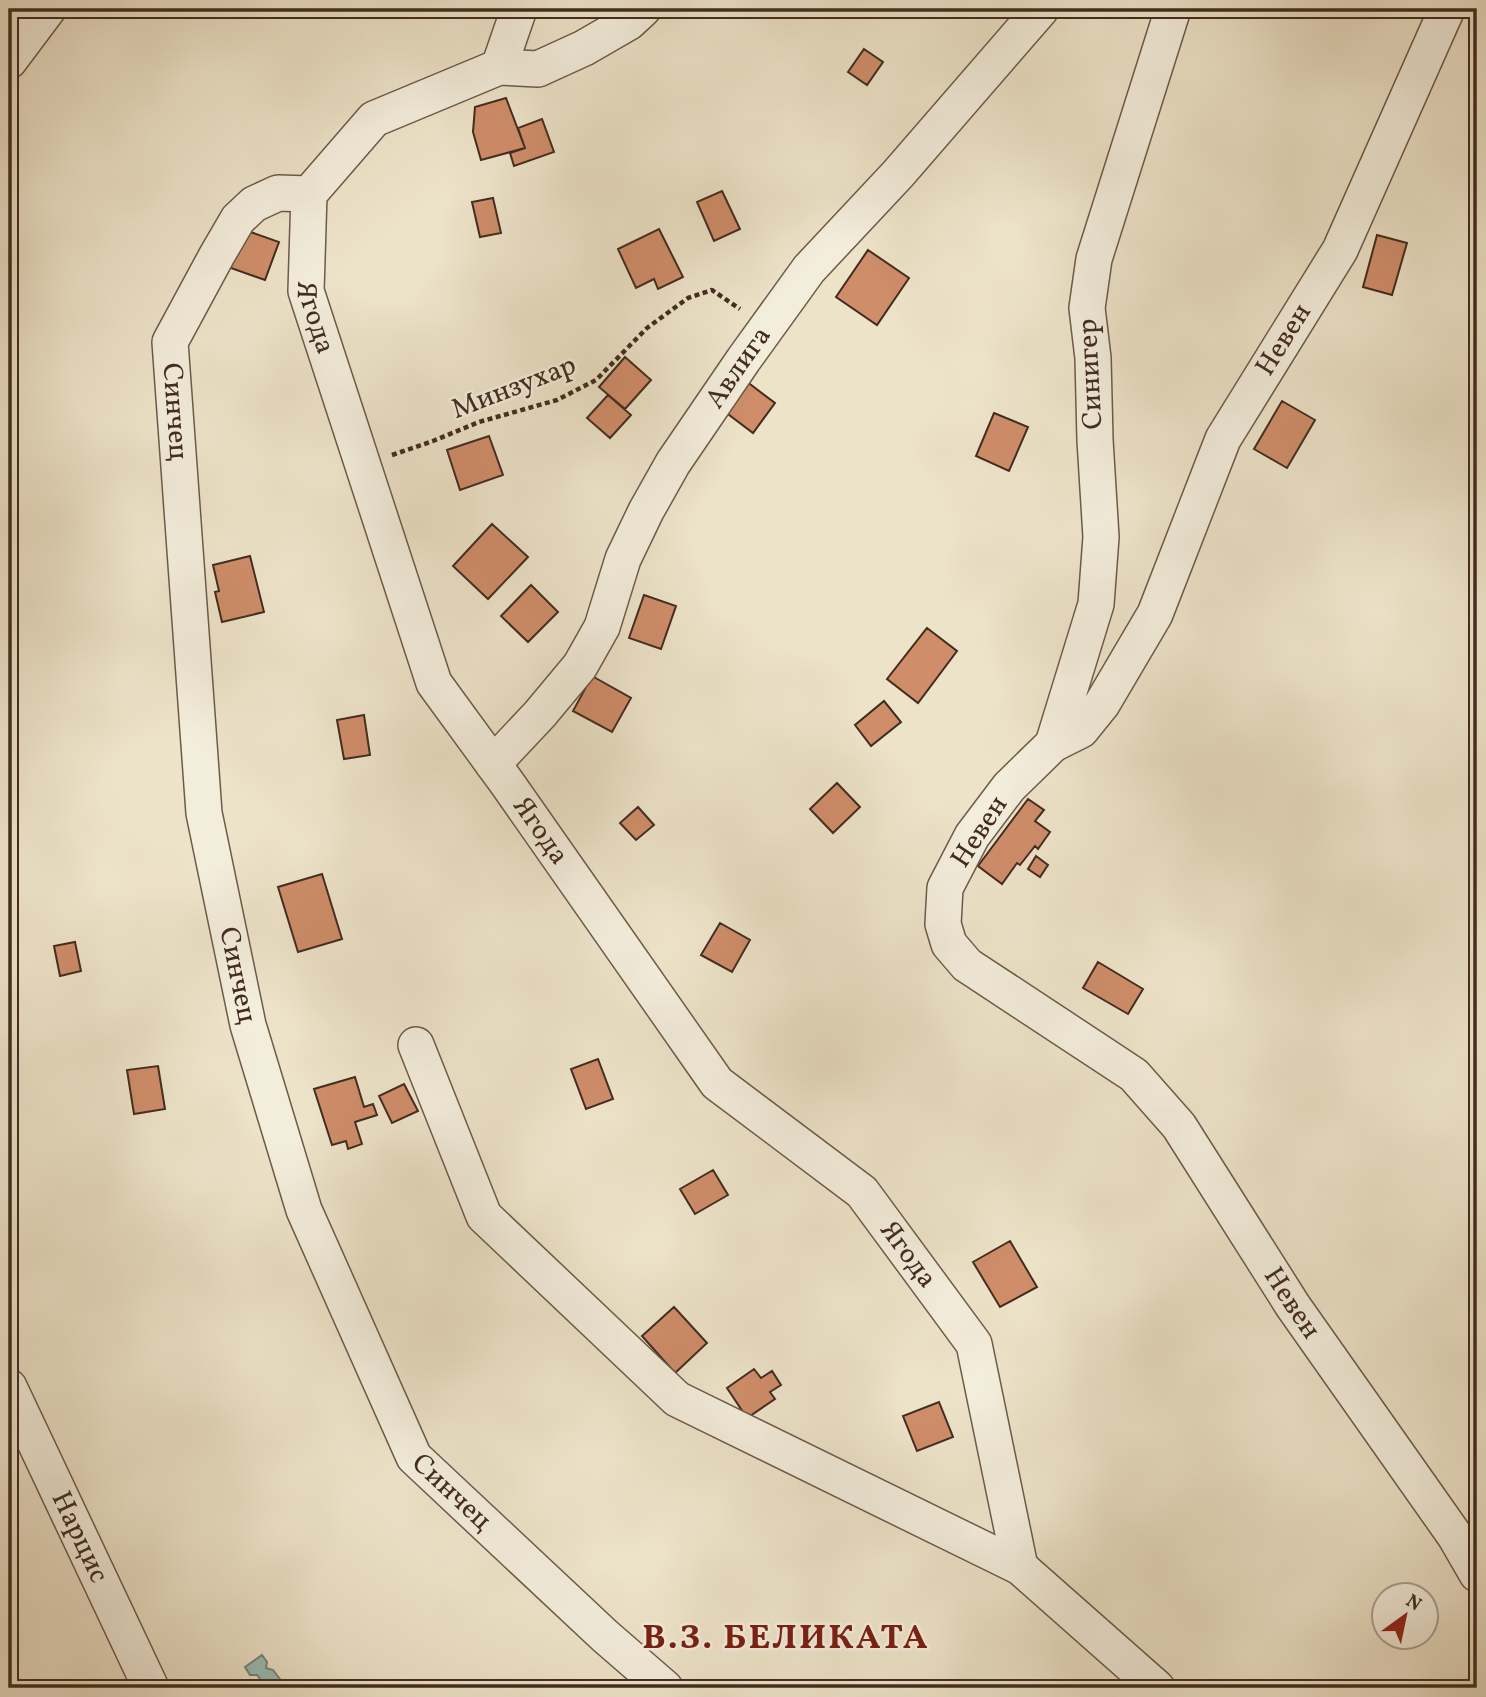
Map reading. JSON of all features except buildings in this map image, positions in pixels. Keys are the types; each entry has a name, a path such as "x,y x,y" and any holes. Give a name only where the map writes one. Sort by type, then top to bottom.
{"street":[{"path":"9,61 48,9"},
{"path":"499,67 519,9"},
{"path":"309,194 374,119 499,67 538,69 629,22 643,9"},
{"name":"Авлига","path":"493,764 540,714 579,666 602,627 623,558 673,463 809,269 898,174 1041,9"},
{"name":"Невен","path":"1447,9 1340,250 1223,439 1155,614 1102,704 1080,730 1053,744 1009,787 972,836 944,888 943,924 949,944 967,965 1134,1075 1179,1126 1293,1306 1455,1536 1477,1574"},
{"name":"Синигер","path":"1053,744 1096,604 1101,537 1093,358 1087,308 1094,259 1164,18"},
{"name":"Синчец","path":"309,194 278,193 254,204 238,219 170,342 204,813 248,1025 304,1210 414,1457 605,1636 665,1688"},
{"name":"Ягода","path":"309,194 306,292 434,683 717,1083 862,1192 974,1344 1020,1567"},
{"path":"416,1045 484,1216 677,1399 1020,1567 1157,1688"},
{"name":"Нарцис","path":"9,1387 150,1688"}],"path":[{"name":"Минзухар","path":"363,464 433,441 479,422 557,400 596,380 647,328 688,298 712,290 767,328"}],"water":[{"path":"262,1655 267,1662 266,1668 273,1670 286,1687 267,1688 257,1675 250,1675 245,1667"}],"district":[{"name":"В.З. БЕЛИКАТА","path":"786,1639"}]}
